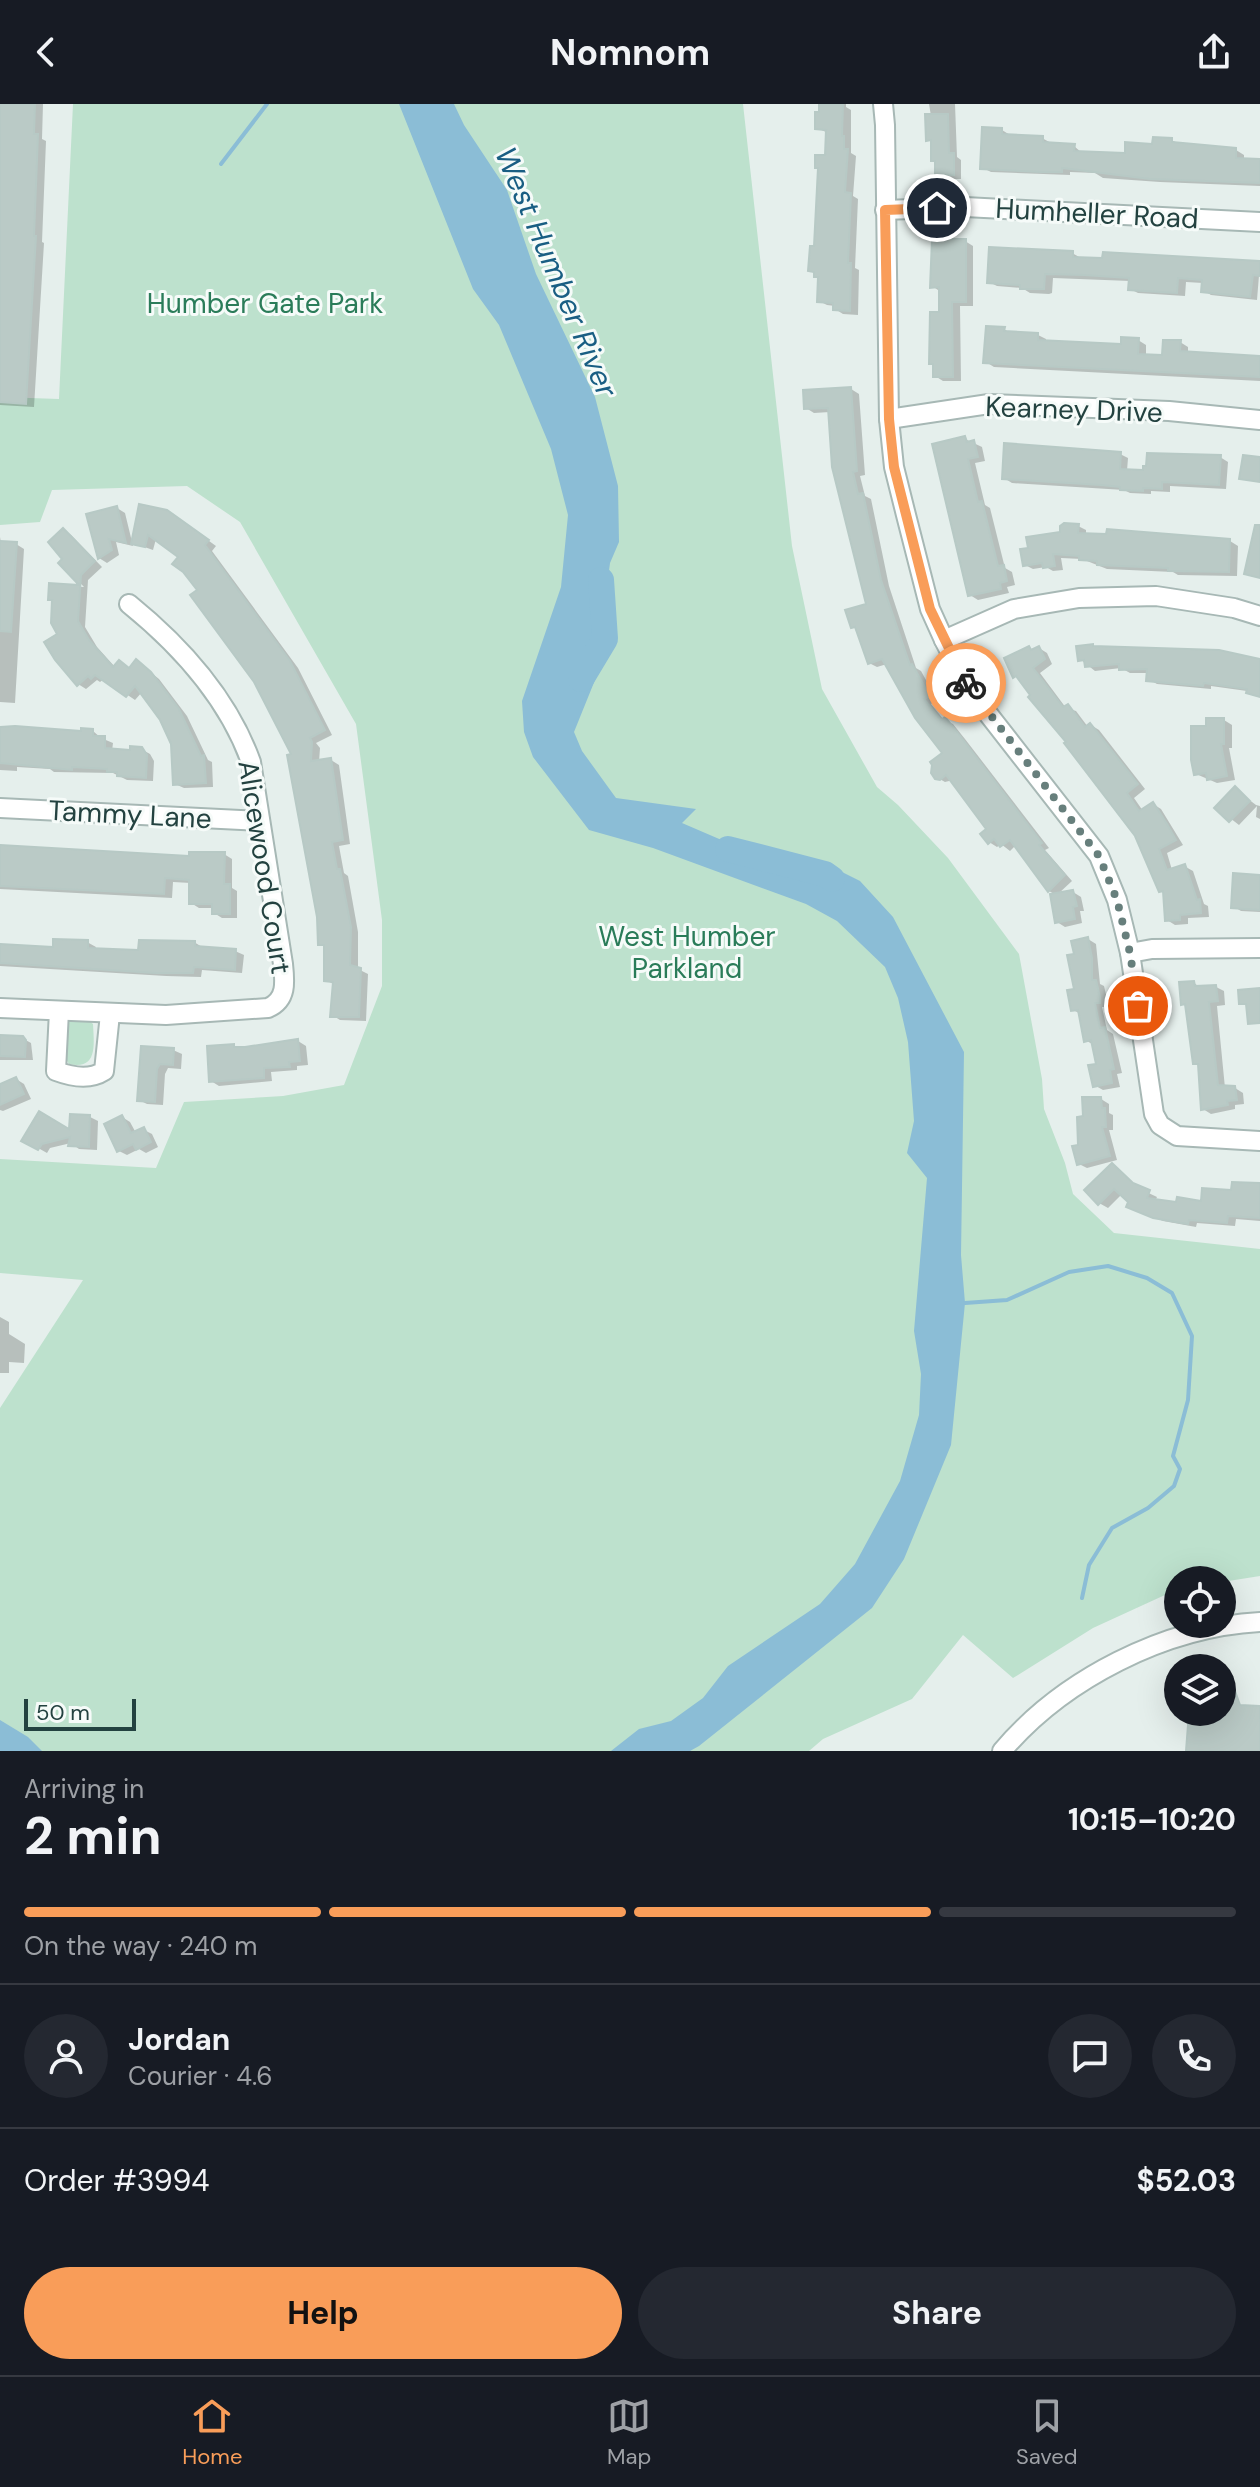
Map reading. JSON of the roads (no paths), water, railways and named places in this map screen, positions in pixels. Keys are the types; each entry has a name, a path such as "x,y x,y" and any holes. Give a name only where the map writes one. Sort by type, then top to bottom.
{"street":[{"path":"883,104 889,419 894,467 930,609 971,692 1099,856 1117,900 1130,953 1154,1114 1160,1125 1177,1136 1260,1141"},
{"name":"Humheller Road","path":"885,210 965,207 1260,222"},
{"name":"Kearney Drive","path":"889,419 989,404 1169,411 1260,420"},
{"path":"944,640 1014,609 1079,598 1156,596 1234,608 1260,616"},
{"name":"Alicewood Court","path":"0,1008 110,1014 209,1013 277,1005 283,995 283,964 251,762 240,731 166,634 129,604"},
{"name":"Tammy Lane","path":"0,808 259,821"},
{"path":"1130,953 1152,949 1260,948"},
{"path":"59,1011 56,1071 81,1076 95,1076 104,1071 110,1014"},
{"path":"1002,1751 1025,1724 1104,1668 1159,1642 1206,1628 1260,1622"}],"water":[{"path":"399,104 454,104 464,125 507,190 536,274 595,397 618,486 619,542 610,563 595,680 574,732 582,751 616,798 696,809 682,823 784,867 797,868 820,861 860,881 893,917 964,1052 961,1255 965,1303 951,1445 904,1559 872,1608 690,1751 611,1751 639,1729 671,1721 703,1698 728,1666 820,1604 855,1564 900,1481 919,1415 921,1374 914,1331 927,1178 907,1153 914,1121 908,1042 898,998 885,967 837,921 806,904 653,848 589,830 533,757 524,732 522,701 561,587 568,515 551,449 499,325 473,289"},
{"path":"0,1720 28,1737 42,1751 0,1751"}],"waterway":[{"path":"221,164 267,104"},
{"name":"West Humber River","path":"581,679 605,639 601,580"},
{"name":"West Humber River","path":"728,849 825,874 832,879"},
{"path":"965,1303 1007,1300 1069,1272 1108,1266 1147,1278 1172,1293 1192,1336 1188,1400 1173,1456 1180,1469 1174,1486 1148,1508 1112,1528 1089,1565 1082,1598"}],"park label":[{"name":"Humber Gate Park","path":"265,303"},
{"name":"West Humber Parkland","path":"687,952"}]}
